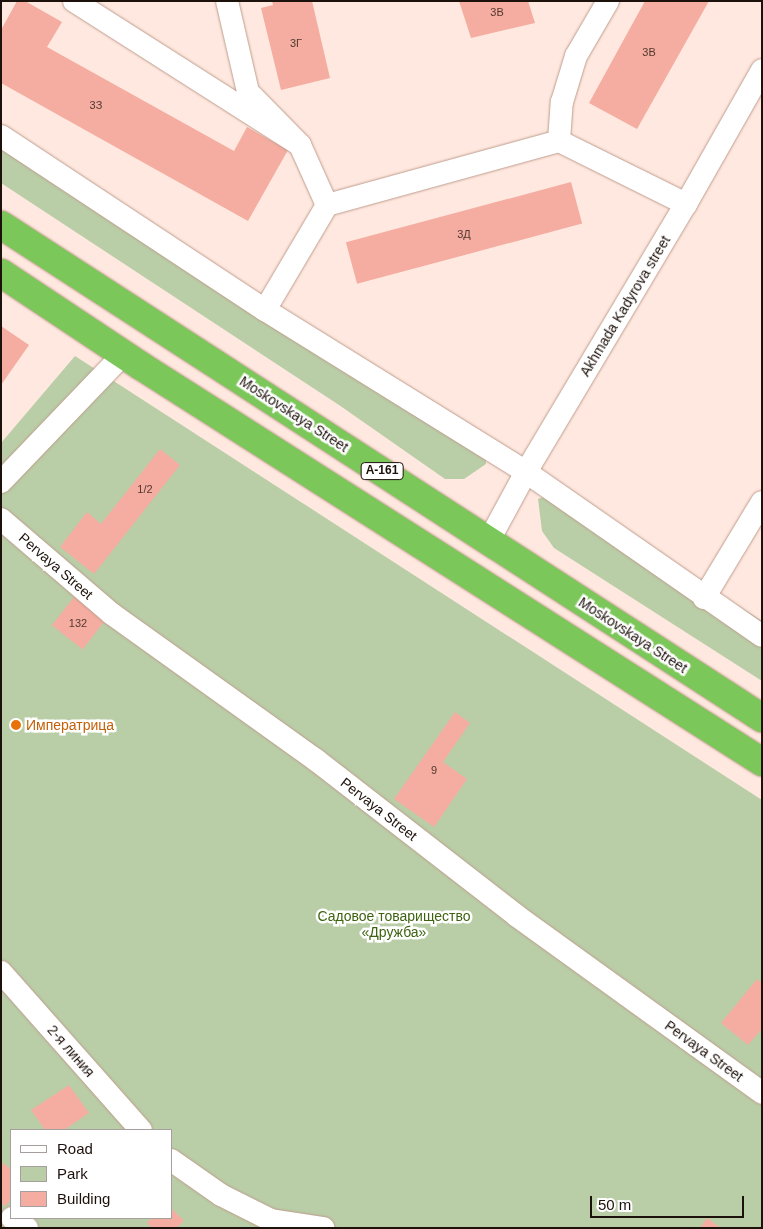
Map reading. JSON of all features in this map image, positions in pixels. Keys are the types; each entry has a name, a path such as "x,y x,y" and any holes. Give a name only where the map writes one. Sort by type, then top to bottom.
{"highway":[{"name":"Moskovskaya Street","path":"1,225 762,718"},
{"path":"1,273 123,355 762,762"}],"street":[{"path":"74,1 300,145"},
{"path":"227,1 248,92 300,145 327,204"},
{"path":"559,141 562,102 576,56 608,1"},
{"name":"Akhmada Kadyrova street","path":"488,542 526,472 686,204 762,70"},
{"path":"1,136 265,310 526,472 704,598 762,636"},
{"path":"265,310 327,204 559,141 686,204"},
{"path":"1,482 123,355"},
{"path":"704,598 762,502"},
{"name":"Pervaya Street","path":"1,519 112,614 316,760 517,916 762,1094"},
{"name":"2-я линия","path":"1,972 140,1129"},
{"path":"172,1161 221,1194 272,1220 323,1228"},
{"path":"14,1219 27,1228"}],"green space":[{"path":"1,132 486,453 486,464 464,479 445,479 339,405 1,183"},
{"name":"Садовое товарищество «Дружба»","path":"75,356 762,800 762,1228 1,1228 1,443"},
{"path":"565,489 571,500 762,621 762,681 554,548 542,531 538,499"}],"building":[{"path":"17,1 25,1 62,22 47,47 234,151 247,127 288,150 248,221 1,83 1,30"},
{"path":"272,1 312,1 330,78 281,90 261,8 273,5"},
{"path":"459,1 528,1 535,23 471,38"},
{"path":"645,1 709,1 637,129 589,103"},
{"path":"571,182 582,224 357,284 346,242"},
{"path":"1,326 29,345 1,385"},
{"path":"160,449 180,465 94,574 60,547 87,512 101,524"},
{"path":"74,597 105,621 83,649 52,625"},
{"path":"455,712 470,723 443,762 467,779 434,827 394,799"},
{"path":"757,979 762,983 762,1029 748,1045 721,1023"},
{"path":"69,1085 89,1113 65,1129 44,1129 31,1110"},
{"path":"1,1162 10,1168 10,1200 6,1206 1,1203"},
{"path":"172,1209 184,1221 176,1228 152,1228 147,1223 151,1219 172,1219"},
{"path":"707,1218 721,1228 700,1228"}],"place":[{"name":"Императрица","path":"16,725"}]}
